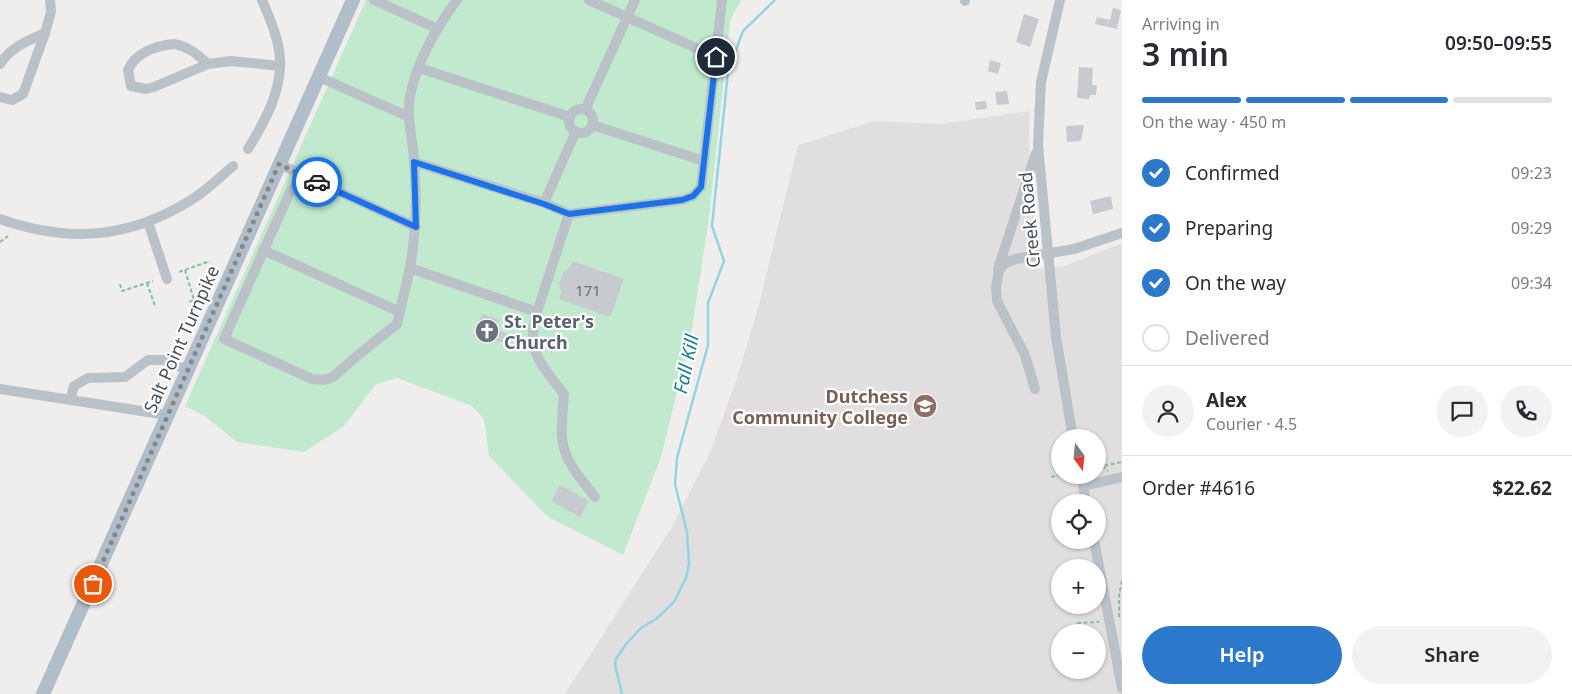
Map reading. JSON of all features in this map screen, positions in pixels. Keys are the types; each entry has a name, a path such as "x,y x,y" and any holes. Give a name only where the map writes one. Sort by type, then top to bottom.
{"main road":[{"name":"Salt Point Turnpike","path":"43,694 353,0"}],"street":[{"path":"0,97 12,100 23,94 51,12 50,0"},
{"path":"248,149 269,110 280,66 278,43 262,0"},
{"path":"374,0 438,29"},
{"path":"305,176 290,192 224,339 312,379 324,380 333,377 397,324 410,268 416,227 414,162 409,117 410,97 428,45 457,0"},
{"path":"589,0 716,57"},
{"path":"585,110 634,0"},
{"path":"414,162 544,204 569,214 682,200 693,196 701,187 722,0"},
{"name":"Creek Road","path":"1060,0 1041,82 1038,144 1058,352 1072,429"},
{"path":"0,64 6,54 13,49 45,32"},
{"path":"208,64 193,51 174,44 151,48 136,57 128,70 128,77 131,86 146,89 208,64 231,61 280,66"},
{"path":"419,68 570,117"},
{"path":"319,77 409,117"},
{"path":"576,110 585,110 591,116 592,125 586,131 576,132 570,127 570,117 576,110"},
{"path":"592,125 704,160"},
{"path":"544,204 576,132"},
{"path":"1035,389 1026,355 998,306 996,292 997,274 1002,253 1024,195 1038,144"},
{"path":"279,164 416,227"},
{"path":"0,219 43,231 76,236 109,232 148,222 192,200 233,166"},
{"path":"569,214 532,329 538,361 564,394 562,438 566,455 575,471 595,496"},
{"path":"148,222 167,279"},
{"path":"997,274 1003,265 1010,260 1074,250 1122,233"},
{"path":"263,250 400,312"},
{"path":"410,268 537,312"},
{"path":"70,400 74,386 88,378 125,377 148,360 163,360 188,370"},
{"path":"0,389 167,415"},
{"path":"1106,483 1122,477"},
{"path":"1096,549 1122,688"}],"path":[{"path":"0,242 8,236"},
{"path":"180,272 210,261"},
{"path":"185,270 194,300 188,302"},
{"path":"120,284 122,291 153,281"},
{"path":"147,283 155,306"},
{"path":"1106,465 1122,462"},
{"path":"1120,622 1118,602 1122,580"}],"shaded area":[{"name":"Dutchess Community College","path":"1030,111 1029,135 1037,269 1065,266 1122,243 1122,694 565,694 673,525 711,450 738,375 758,308 798,145 875,121 941,124"}],"green space":[{"path":"366,0 741,0 730,21 709,218 691,335 661,457 623,555 548,517 489,456 484,419 472,406 397,378 376,384 344,426 304,452 237,442 203,415 185,406"}],"building":[{"path":"1113,8 1121,10 1117,29 1095,24 1097,17 1110,20"},
{"path":"1024,14 1039,19 1030,47 1016,42"},
{"path":"990,60 1001,63 998,74 988,71"},
{"path":"1079,67 1093,68 1092,85 1097,85 1096,95 1090,95 1089,99 1077,98"},
{"path":"1007,91 1009,104 997,105 995,92"},
{"path":"986,101 987,109 976,110 975,102"},
{"path":"1084,125 1081,141 1067,142 1066,126"},
{"path":"1111,196 1113,209 1093,214 1090,201"},
{"path":"572,261 624,279 610,317 559,299 561,293 559,283 563,273 571,266"},
{"path":"482,314 499,320 495,329 509,334 506,344 492,339 490,342 474,336"},
{"path":"560,485 589,501 580,517 551,501"}],"waterway":[{"name":"Fall Kill","path":"622,694 615,665 616,659 626,644 641,628 656,619 674,602 686,578 689,564 687,532 675,484 677,458 708,345 708,303 724,261 712,226 728,72 743,31 775,0"}],"way so far":[{"path":"93,584 279,164 317,182"}],"place":[{"name":"St. Peter's Church","path":"487,331"},
{"name":"Dutchess Community College","path":"925,406"}],"route":[{"path":"317,182 416,227 414,162 544,204 569,214 682,200 693,196 701,187 716,57"}]}
